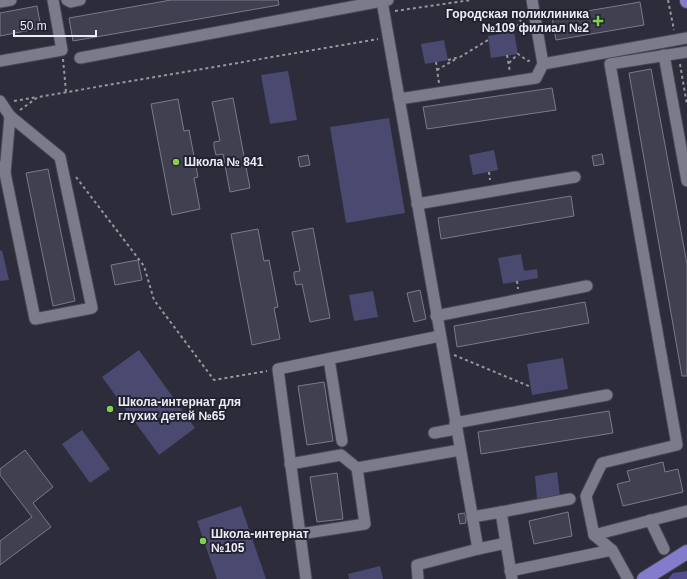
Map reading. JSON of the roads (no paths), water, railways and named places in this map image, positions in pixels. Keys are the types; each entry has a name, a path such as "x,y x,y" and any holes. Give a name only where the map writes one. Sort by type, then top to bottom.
{"main road":[{"path":"644,579 687,552"}],"lane":[{"path":"0,2 11,0"},
{"path":"0,62 62,50 53,0"},
{"path":"67,0 71,2 80,0"},
{"path":"399,99 536,78 542,61 532,0"},
{"path":"80,58 385,1 384,13 388,38 478,549"},
{"path":"542,61 687,38"},
{"path":"628,579 612,550 594,535 586,496 602,463 678,445 610,64 687,52"},
{"path":"664,55 687,181"},
{"path":"0,102 10,116 60,157 92,308 35,319 2,170 10,116"},
{"path":"417,204 574,177"},
{"path":"436,316 587,286"},
{"path":"306,579 278,369 440,336"},
{"path":"329,359 342,441"},
{"path":"434,433 456,426 607,396"},
{"path":"357,468 460,450"},
{"path":"290,464 341,455 357,468 365,524 300,534"},
{"path":"472,517 570,499"},
{"path":"594,535 687,511"},
{"path":"501,512 511,575 612,550"},
{"path":"650,520 664,549"},
{"path":"418,579 416,565 506,543"}],"place":[{"name":"Городская поликлиника №109 филиал №2","path":"598,21"},
{"name":"Школа № 841","path":"176,162"},
{"name":"Школа-интернат для глухих детей №65","path":"110,409"},
{"name":"Школа-интернат №105","path":"203,541"}]}
